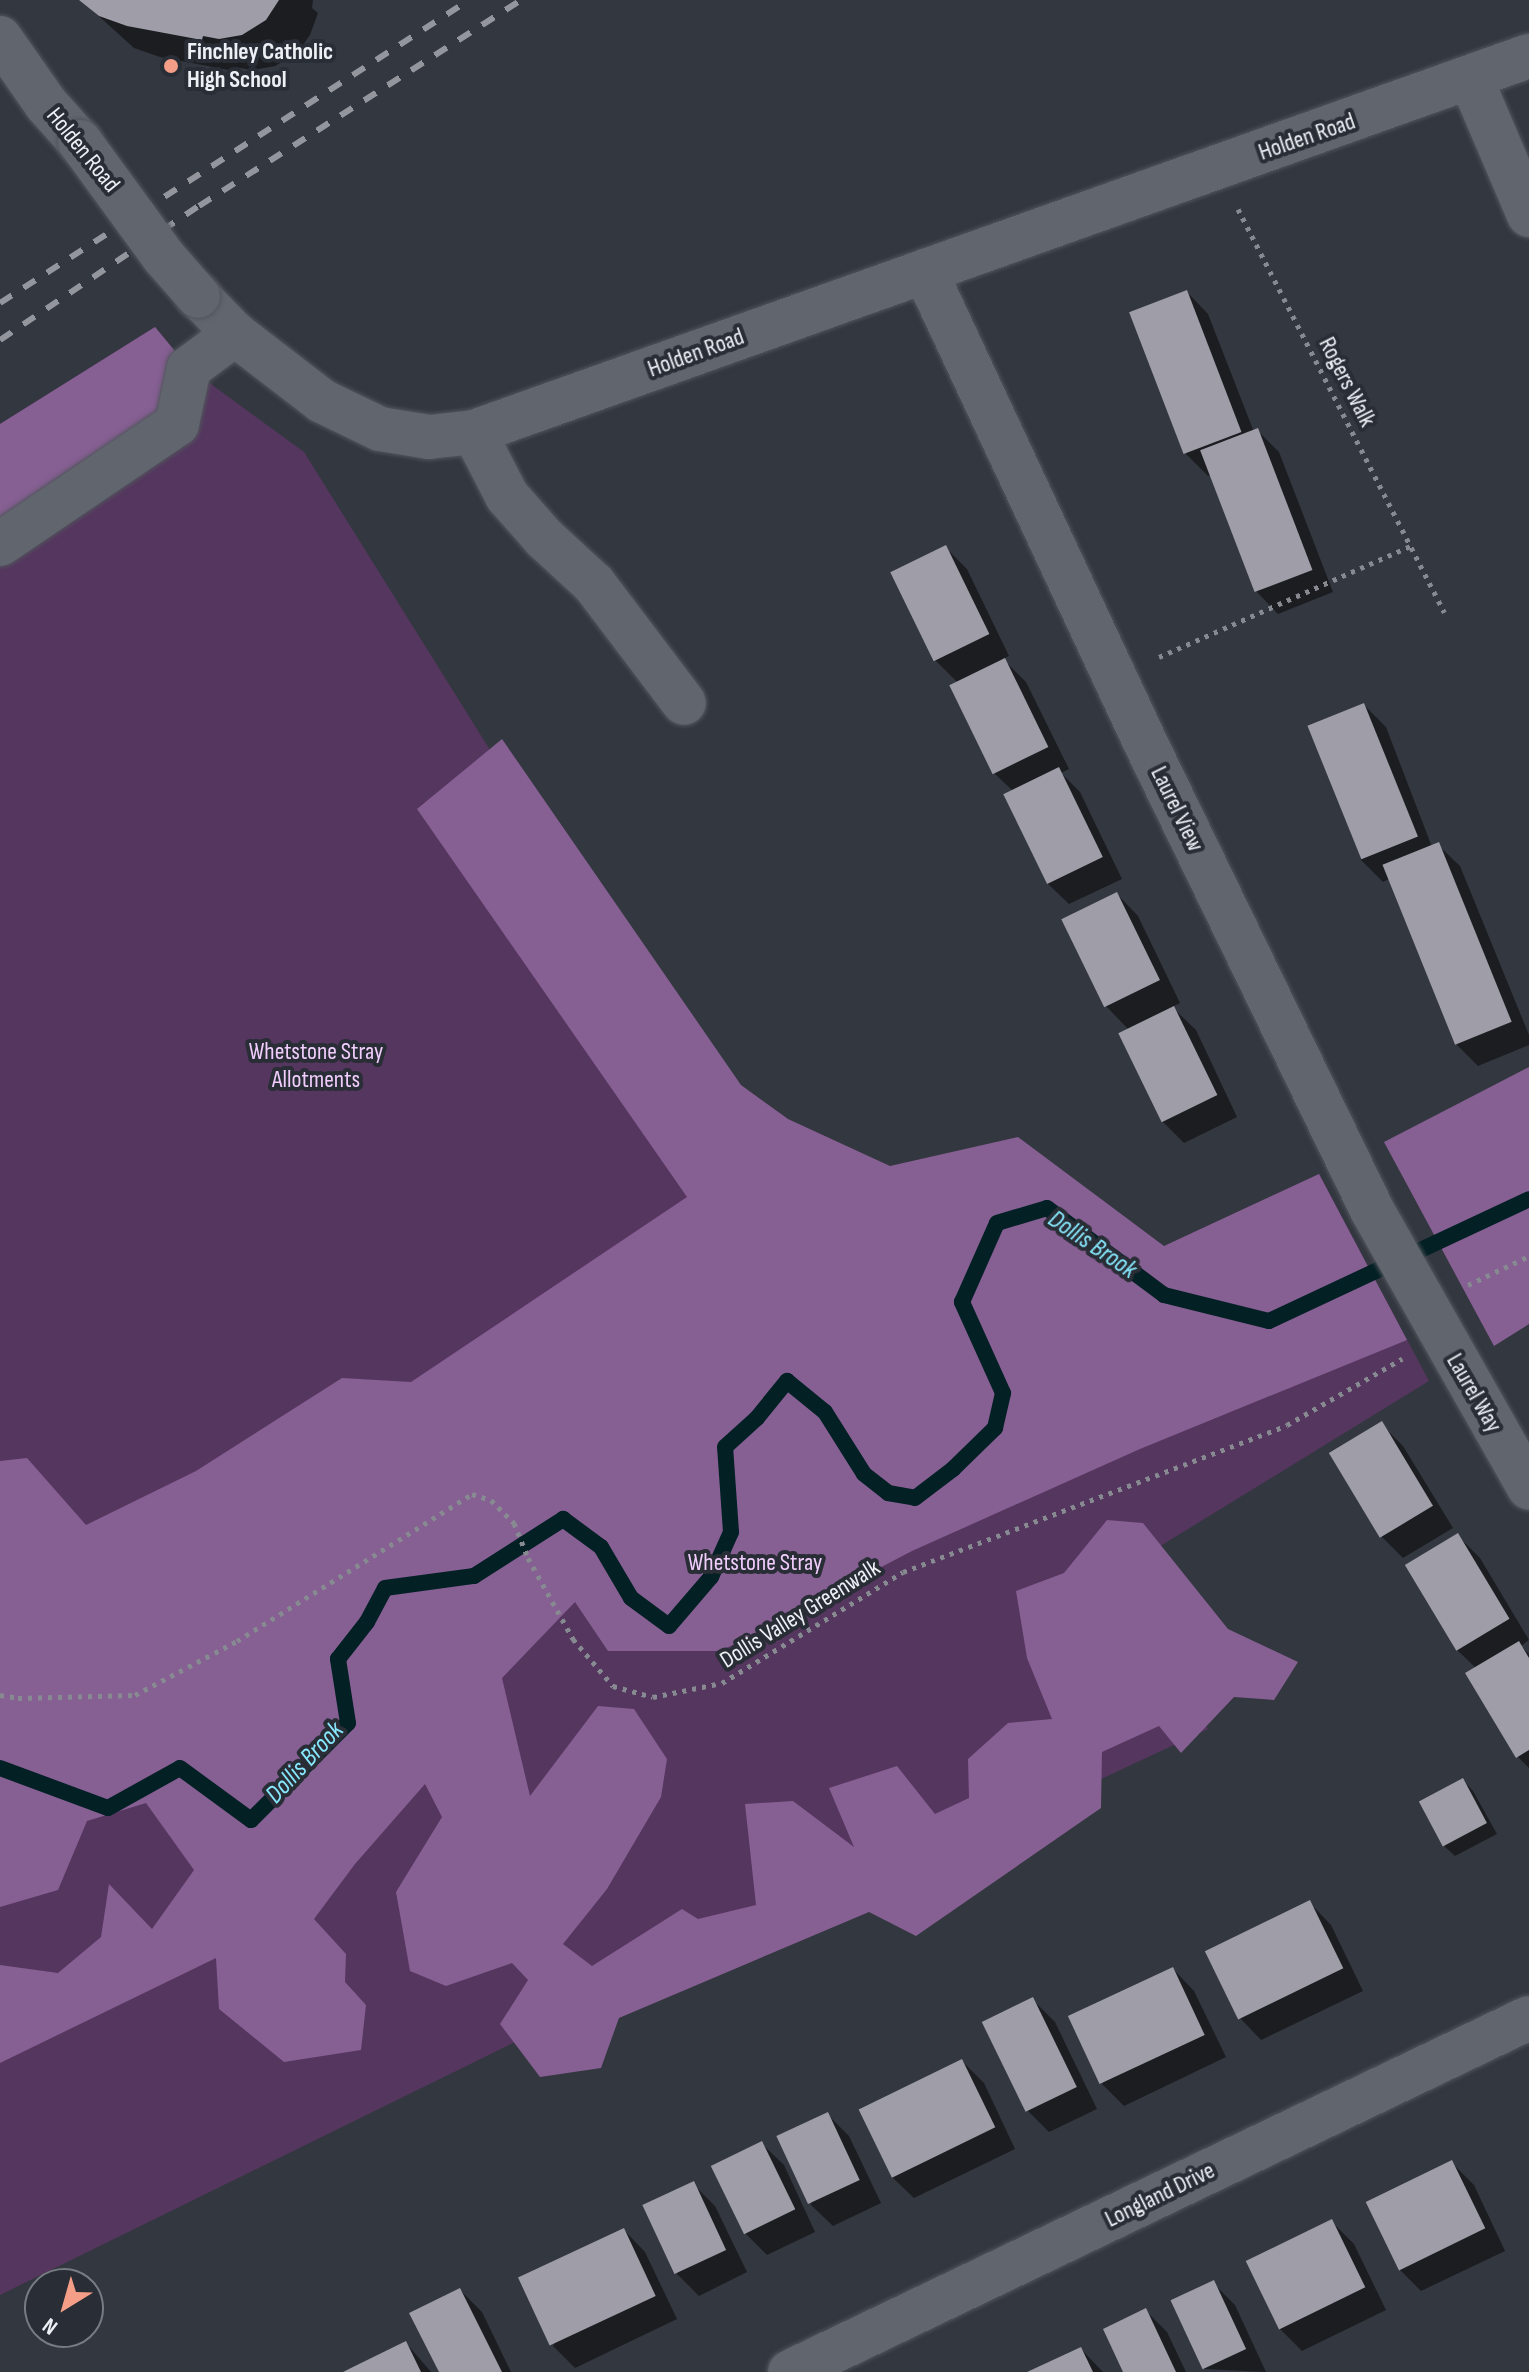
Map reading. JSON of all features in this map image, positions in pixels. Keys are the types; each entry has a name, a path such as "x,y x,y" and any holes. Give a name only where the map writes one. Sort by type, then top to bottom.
{"street":[{"name":"Holden Road","path":"0,38 46,104 80,142 163,256 235,334 322,401 380,429 429,437 474,432 1529,56"},
{"path":"1471,79 1529,215"},
{"name":"Laurel View","path":"925,271 1114,677 1372,1210 1425,1308"},
{"path":"0,544 177,424 189,368 235,334"},
{"path":"474,432 507,496 544,538 594,584 684,703"},
{"name":"Laurel Way","path":"1425,1308 1529,1488"},
{"name":"Longland Drive","path":"790,2372 1529,2018"}],"path":[{"name":"Rogers Walk","path":"1217,169 1444,612"},
{"path":"1114,677 1411,546"},
{"name":"Dollis Valley Greenwalk","path":"0,1695 18,1698 135,1695 237,1641 472,1494 491,1500 514,1523 528,1558 573,1639 613,1686 653,1697 722,1683 903,1572 1287,1425 1413,1352 1425,1308 1529,1256"}],"green space":[{"name":"Whetstone Stray Allotments","path":"155,327 189,368 304,452 578,891 754,1152 1111,1271 1319,1174 1429,1381 1118,1572 1208,1729 956,1847 513,2043 55,2268 24,2268 24,2283 0,2295 0,424"},
{"path":"155,327 189,368 177,424 0,544 0,424"},
{"name":"Whetstone Stray","path":"502,739 741,1085 788,1119 890,1166 1018,1137 1164,1246 1319,1174 1407,1340 1140,1449 912,1551 721,1651 608,1651 575,1602 502,1678 530,1796 598,1706 634,1709 667,1759 661,1797 607,1889 563,1944 592,1966 682,1909 698,1919 756,1905 745,1804 793,1801 854,1847 829,1788 897,1766 935,1814 969,1798 968,1759 1008,1723 1052,1719 1027,1658 1016,1591 1064,1573 1107,1520 1143,1523 1228,1629 1298,1662 1274,1700 1234,1697 1181,1753 1159,1726 1102,1752 1101,1808 916,1936 869,1912 619,2018 601,2068 540,2077 500,2024 528,1980 512,1963 446,1986 410,1971 396,1892 442,1817 425,1784 355,1864 314,1919 346,1954 345,1982 366,2005 361,2050 284,2062 219,2009 216,1958 0,2063 0,1965 58,1973 101,1937 109,1884 152,1929 194,1870 146,1803 87,1821 58,1890 0,1907 0,1461 27,1458 86,1525 196,1471 342,1378 411,1382 687,1197 417,809"},
{"path":"1529,1067 1529,1324 1494,1346 1384,1142"}],"building":[{"path":"79,0 279,0 266,20 242,35 219,39 203,36 202,40 127,26 99,16"},
{"path":"1187,290 1241,432 1184,454 1129,312"},
{"path":"1258,428 1312,570 1255,592 1200,450"},
{"path":"946,545 989,634 934,661 890,572"},
{"path":"1005,658 1048,747 993,774 949,685"},
{"path":"1364,703 1418,837 1361,859 1307,726"},
{"path":"1059,767 1103,857 1047,884 1003,794"},
{"path":"1439,842 1512,1022 1455,1045 1382,865"},
{"path":"1117,892 1160,980 1104,1007 1061,919"},
{"path":"1174,1006 1217,1095 1162,1122 1118,1033"},
{"path":"1382,1421 1433,1506 1380,1538 1329,1453"},
{"path":"1458,1533 1510,1619 1456,1651 1405,1565"},
{"path":"1519,1641 1529,1658 1529,1750 1516,1758 1465,1673"},
{"path":"1463,1778 1487,1823 1443,1847 1419,1801"},
{"path":"1310,1900 1343,1968 1238,2020 1205,1951"},
{"path":"1173,1967 1205,2035 1100,2084 1068,2016"},
{"path":"1033,1997 1077,2087 1026,2112 982,2022"},
{"path":"962,2059 995,2127 892,2178 859,2109"},
{"path":"828,2112 860,2180 808,2204 776,2136"},
{"path":"762,2141 795,2209 744,2234 711,2166"},
{"path":"1452,2160 1485,2228 1399,2270 1366,2202"},
{"path":"694,2181 726,2250 674,2274 642,2205"},
{"path":"1332,2219 1365,2287 1279,2329 1246,2261"},
{"path":"624,2228 656,2296 550,2345 518,2277"},
{"path":"1214,2280 1246,2349 1203,2369 1170,2300"},
{"path":"460,2288 502,2372 439,2372 409,2313"},
{"path":"1146,2308 1176,2372 1123,2372 1103,2329"},
{"path":"406,2341 421,2372 343,2372 355,2366"},
{"path":"1081,2347 1093,2372 1027,2372"}],"waterway":[{"name":"Dollis Brook","path":"0,1768 108,1808 180,1768 251,1820 348,1723 338,1659 367,1622 385,1588 474,1576 563,1519 601,1547 631,1598 669,1626 711,1577 731,1532 725,1447 757,1418 787,1381 825,1412 864,1474 888,1493 915,1498 953,1469 995,1428 1003,1393 962,1302 997,1223 1047,1208 1164,1295 1269,1321 1529,1199"}],"railway":[{"path":"0,303 469,0"},
{"path":"0,340 199,206 521,0"}],"place":[{"name":"Finchley Catholic High School","path":"171,66"}]}
